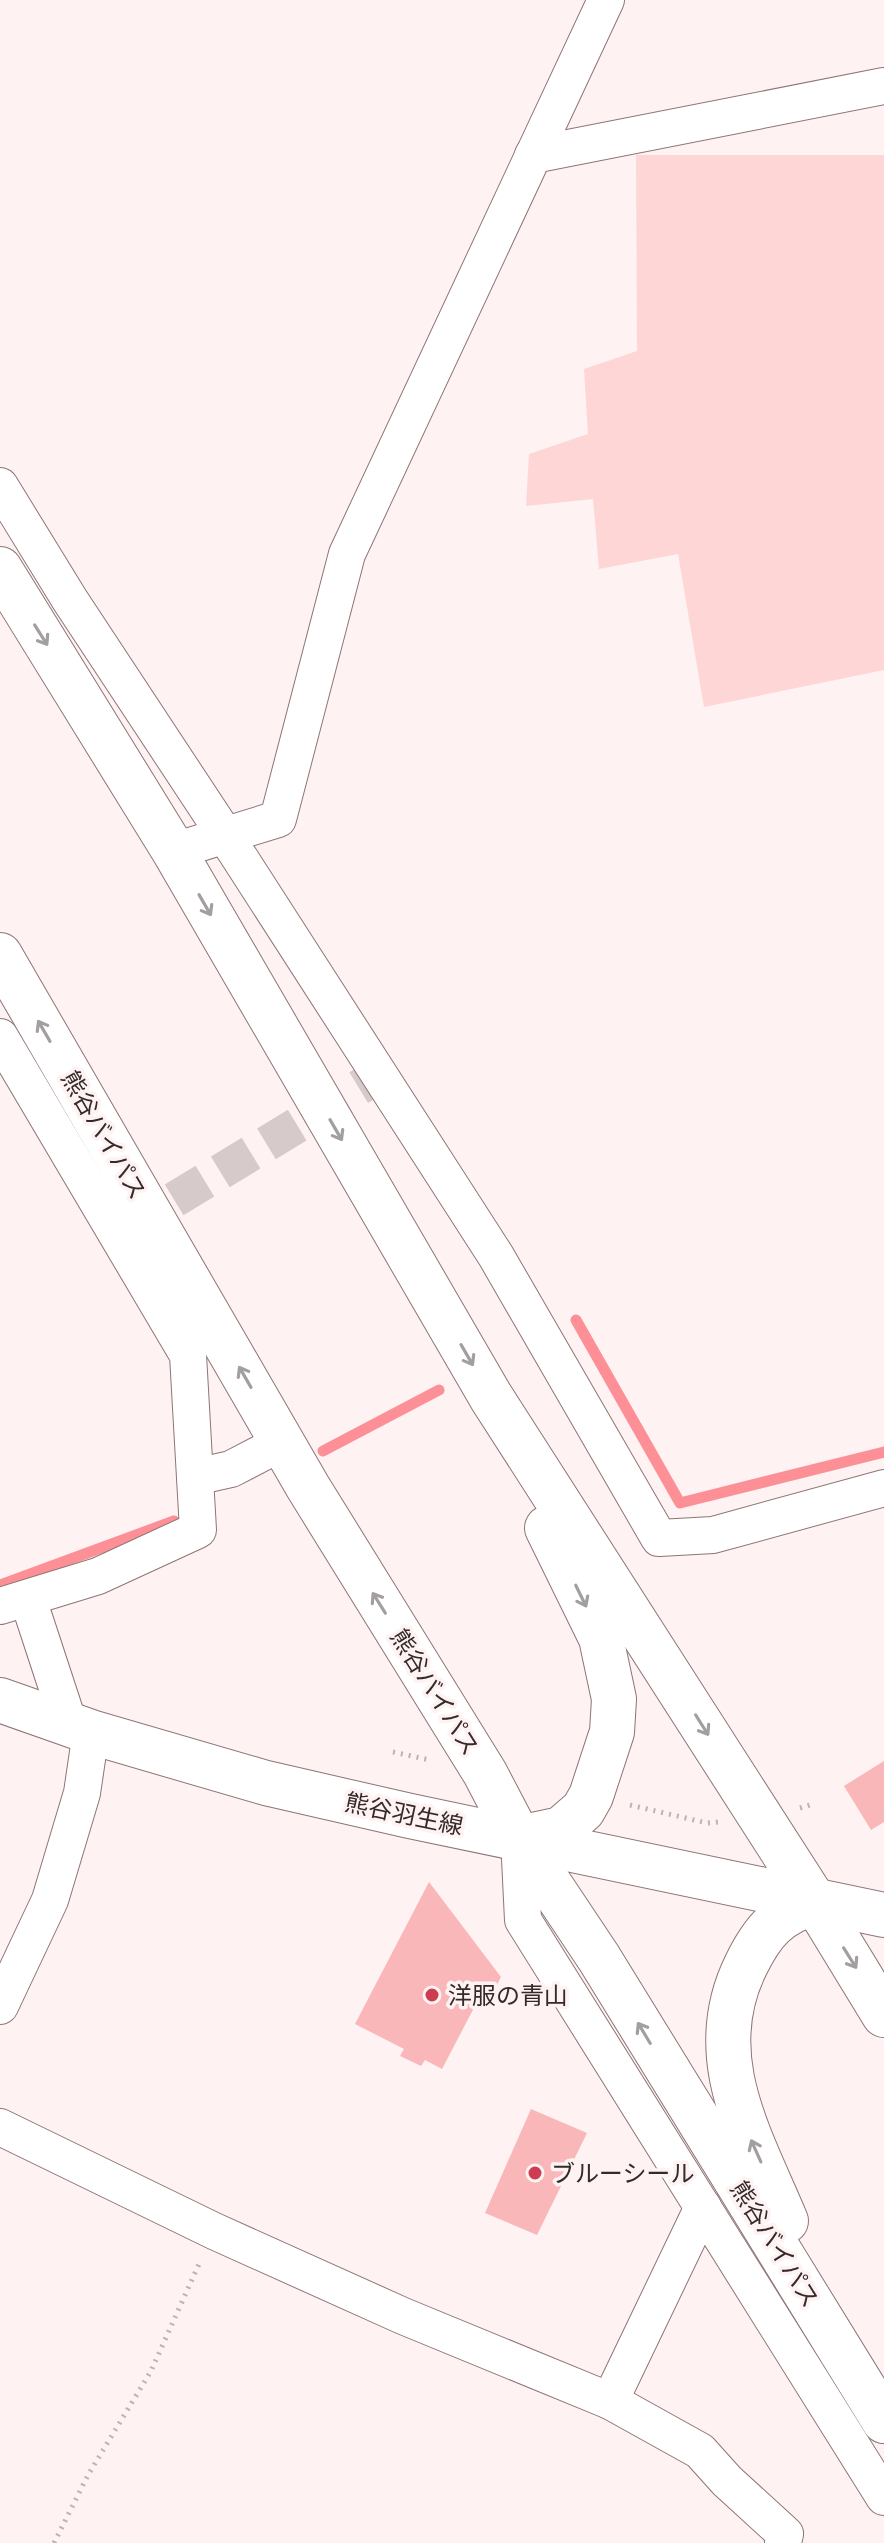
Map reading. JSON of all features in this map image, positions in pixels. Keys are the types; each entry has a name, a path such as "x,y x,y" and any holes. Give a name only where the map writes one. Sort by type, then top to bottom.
{"main road":[{"path":"0,569 174,851 491,1397 815,1902 884,2015"},
{"name":"熊谷バイパス","path":"0,955 308,1487 485,1773 519,1838 599,1958 884,2421"},
{"path":"491,1397 535,1504 601,1638 614,1699 612,1732 591,1796 583,1810 561,1829 519,1838"},
{"name":"熊谷羽生線","path":"0,1700 80,1728 266,1783 884,1915"},
{"path":"815,1902 793,1909 776,1920 752,1952 731,2009 728,2041 731,2081 741,2117 842,2352"}],"street":[{"path":"174,851 278,819 347,554 606,0"},
{"path":"533,155 884,86"},
{"path":"0,486 70,600 496,1256 659,1538 713,1535 884,1488"},
{"path":"0,1037 188,1355 198,1530 98,1576 14,1602 80,1728 82,1793 50,1900 0,2006"},
{"path":"195,1477 231,1469 283,1442"},
{"path":"519,1838 523,1920 884,2497"},
{"path":"0,2127 214,2231 403,2316 610,2401 700,2451 727,2481 785,2534 783,2543"},
{"path":"610,2401 703,2207"}],"path":[{"path":"393,1752 430,1760"},
{"path":"627,1804 707,1823 724,1821"},
{"path":"54,2543 88,2475 151,2371 214,2231"}],"shaded area":[{"path":"636,155 884,155 884,670 704,707 678,554 599,569 593,499 526,506 529,454 588,434 584,369 637,351"}],"building":[{"path":"884,1761 884,1822 871,1830 844,1786"},
{"path":"429,1882 501,1977 486,2006 477,2002 442,2069 425,2060 421,2066 400,2056 404,2049 355,2024"},
{"name":"ブルーシール","path":"531,2109 587,2133 537,2235 485,2213"}],"waterway":[{"path":"576,1320 680,1503 884,1452"},
{"path":"323,1451 439,1390"},
{"path":"0,1585 174,1521"}],"tunnel":[{"path":"128,1228 378,1076"}],"place":[{"name":"洋服の青山","path":"432,1995"},
{"name":"ブルーシール","path":"535,2173"}]}
